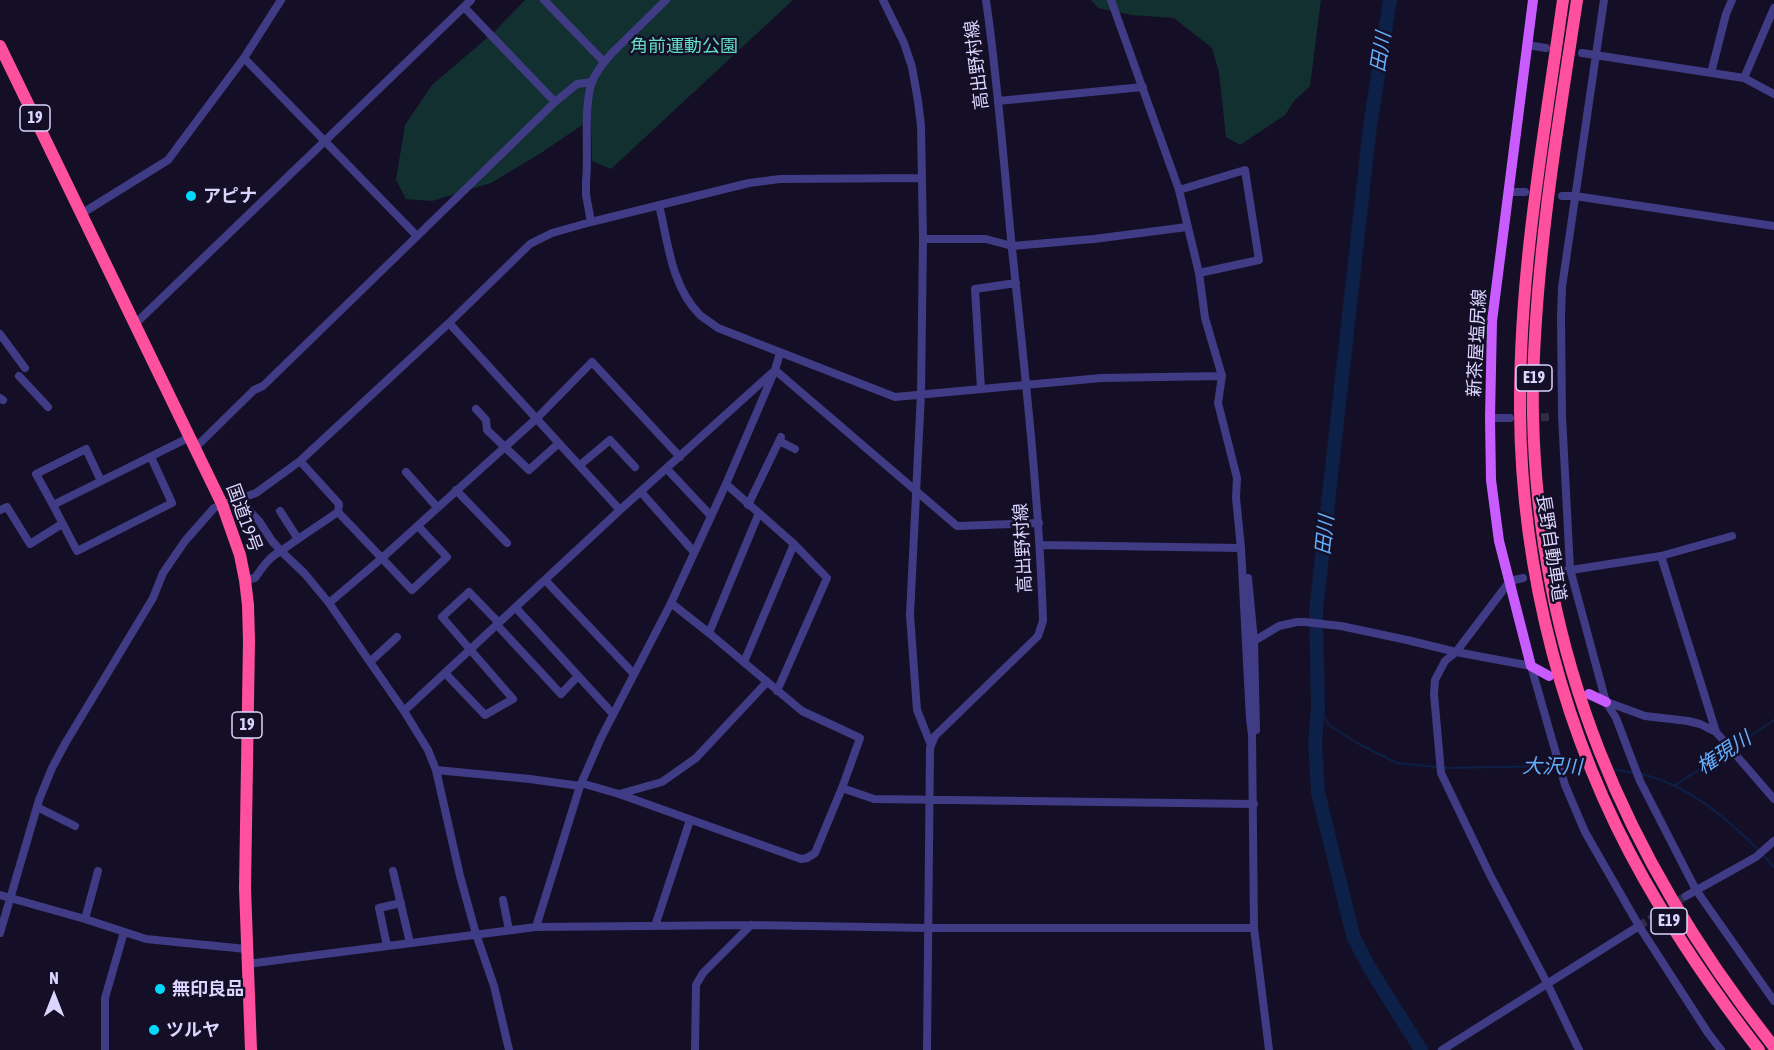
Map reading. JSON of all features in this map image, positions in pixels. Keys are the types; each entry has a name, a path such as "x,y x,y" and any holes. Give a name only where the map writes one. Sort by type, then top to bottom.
{"highway":[{"name":"長野自動車道","path":"1563,0 1536,186 1521,349 1520,411 1524,491 1534,569 1553,655 1583,748 1628,849 1665,915 1759,1050"},
{"name":"長野自動車道","path":"1577,0 1540,265 1534,350 1532,413 1536,479 1547,568 1566,652 1598,751 1635,834 1676,908 1728,987 1774,1047"},
{"name":"国道19号","path":"0,46 193,442 222,504 240,555 245,580 249,641 245,878 251,1050"}],"main road":[{"name":"新茶屋塩尻線","path":"1531,666 1499,541 1491,480 1490,418 1492,321 1533,0"},
{"path":"1531,666 1549,676"},
{"path":"1589,694 1606,702"}],"street":[{"path":"81,213 168,160 244,58 281,0"},
{"path":"135,324 471,0"},
{"path":"544,0 604,62"},
{"path":"591,222 586,182 589,98 592,82 604,62 666,0"},
{"path":"883,0 904,43 912,67 921,126 923,239 921,394 910,615 917,710 931,745 927,1050"},
{"name":"高出野村線","path":"931,745 935,736 1038,636 1043,621 1039,523 1027,385 986,0"},
{"path":"1111,0 1179,190 1199,273 1205,318 1222,376 1218,403 1237,478 1236,498 1252,735 1254,928 1269,1050"},
{"path":"1604,0 1562,287 1562,416 1570,569 1606,702 1616,717 1640,781 1696,890 1774,1001"},
{"path":"1711,73 1726,14 1732,0"},
{"path":"464,7 555,102"},
{"path":"1744,78 1774,8"},
{"path":"1527,45 1546,48"},
{"path":"1582,53 1744,78 1774,94"},
{"path":"244,58 417,236"},
{"path":"53,505 151,457 193,442 254,390 263,386 555,102 577,84 592,82"},
{"path":"998,100 1143,87"},
{"path":"1179,190 1245,170 1259,260 1199,273"},
{"path":"0,933 37,807 52,768 153,598 163,573 185,541 214,508 255,493 300,460 449,323 530,244 552,233 591,222 749,183 780,179 921,178"},
{"path":"1508,192 1525,192"},
{"path":"1562,196 1575,196 1774,226"},
{"path":"659,205 676,278 686,298 700,315 718,328 895,397 1101,378 1222,376"},
{"path":"923,239 986,240 1012,246 1094,239 1187,227"},
{"path":"981,389 975,290 1016,283"},
{"path":"449,323 620,510"},
{"path":"0,334 25,368"},
{"path":"536,927 581,785 613,714 670,603 726,484 775,370 780,353"},
{"path":"329,603 537,418 592,362 680,457"},
{"path":"404,711 620,510 775,370"},
{"path":"775,370 957,526 1039,523"},
{"path":"19,376 48,407"},
{"path":"476,409 486,420 487,430 529,471 560,443"},
{"path":"1550,417 1562,416"},
{"path":"1490,418 1510,418"},
{"path":"748,504 780,439 795,449"},
{"path":"580,465 610,440 635,467"},
{"path":"101,482 86,449 36,474 77,551 172,503 151,457"},
{"path":"245,580 255,578 275,553 338,512 339,504 300,460"},
{"path":"667,469 711,516"},
{"path":"406,471 437,507"},
{"path":"726,484 794,544 827,578 777,690"},
{"path":"456,490 507,543"},
{"path":"641,492 694,552"},
{"path":"238,499 259,521 272,541 329,603 404,711 428,750 436,770 460,876 476,934 500,1008 508,1050"},
{"path":"0,510 7,507 30,544 62,524"},
{"path":"280,511 298,539"},
{"path":"338,512 412,590 447,557 418,526"},
{"path":"709,633 759,513"},
{"path":"1557,572 1661,556 1732,536"},
{"path":"744,662 794,544"},
{"path":"1040,545 1241,548"},
{"path":"1241,548 1246,563 1254,641 1256,729 1252,735"},
{"path":"1661,556 1716,732 1774,799"},
{"path":"1523,578 1510,580 1456,652 1445,661 1435,680 1434,694 1441,774 1579,1050"},
{"path":"545,580 634,674"},
{"path":"445,673 485,715 513,699 442,617 469,592 561,694 578,676"},
{"path":"436,770 581,785 619,794 801,859 815,853 843,788 860,738 802,711 670,603"},
{"path":"516,608 613,714"},
{"path":"1254,641 1279,626 1305,622 1341,626 1531,666 1565,785 1585,832 1639,926 1721,1050"},
{"path":"370,662 397,637"},
{"path":"619,794 662,782 696,758 767,682"},
{"path":"1606,702 1645,716 1700,724 1716,732"},
{"path":"843,788 874,799 1254,804"},
{"path":"37,807 75,826"},
{"path":"655,926 690,820"},
{"path":"1686,896 1756,857 1774,841"},
{"path":"84,919 98,871"},
{"path":"393,871 410,943"},
{"path":"0,895 146,939 246,949"},
{"path":"503,900 509,930"},
{"path":"387,946 379,908 401,903"},
{"path":"247,964 536,927 751,925 929,928 1254,928"},
{"path":"695,1050 696,985 703,973 751,925"},
{"path":"1445,1048 1639,926"},
{"path":"105,1050 105,998 124,932"}],"green space":[{"name":"角前運動公園","path":"525,0 793,0 611,169 592,161 591,119 491,183 432,201 406,199 396,180 405,125 432,85 494,32"},
{"path":"1091,0 1321,0 1310,86 1294,101 1285,115 1240,145 1226,137 1219,72 1212,48 1174,18 1132,15 1098,8"}],"waterway":[{"name":"田川","path":"1390,0 1370,126 1316,611 1318,708 1315,742 1318,792 1353,936 1369,967 1421,1050"},
{"name":"大沢川","path":"1318,708 1330,726 1397,763 1438,767"},
{"name":"権現川","path":"1734,747 1774,720"},
{"name":"権現川","path":"1674,786 1729,750"},
{"name":"大沢川","path":"1443,768 1558,766"},
{"name":"大沢川","path":"1563,766 1585,767"},
{"name":"大沢川","path":"1611,769 1635,773"},
{"name":"大沢川","path":"1641,774 1679,788 1697,798 1731,824 1774,867"}],"tunnel":[{"path":"1529,418 1550,417"},
{"path":"1639,926 1686,896"}],"place":[{"name":"アピナ","path":"191,196"},
{"name":"無印良品","path":"160,989"},
{"name":"ツルヤ","path":"154,1030"}]}
